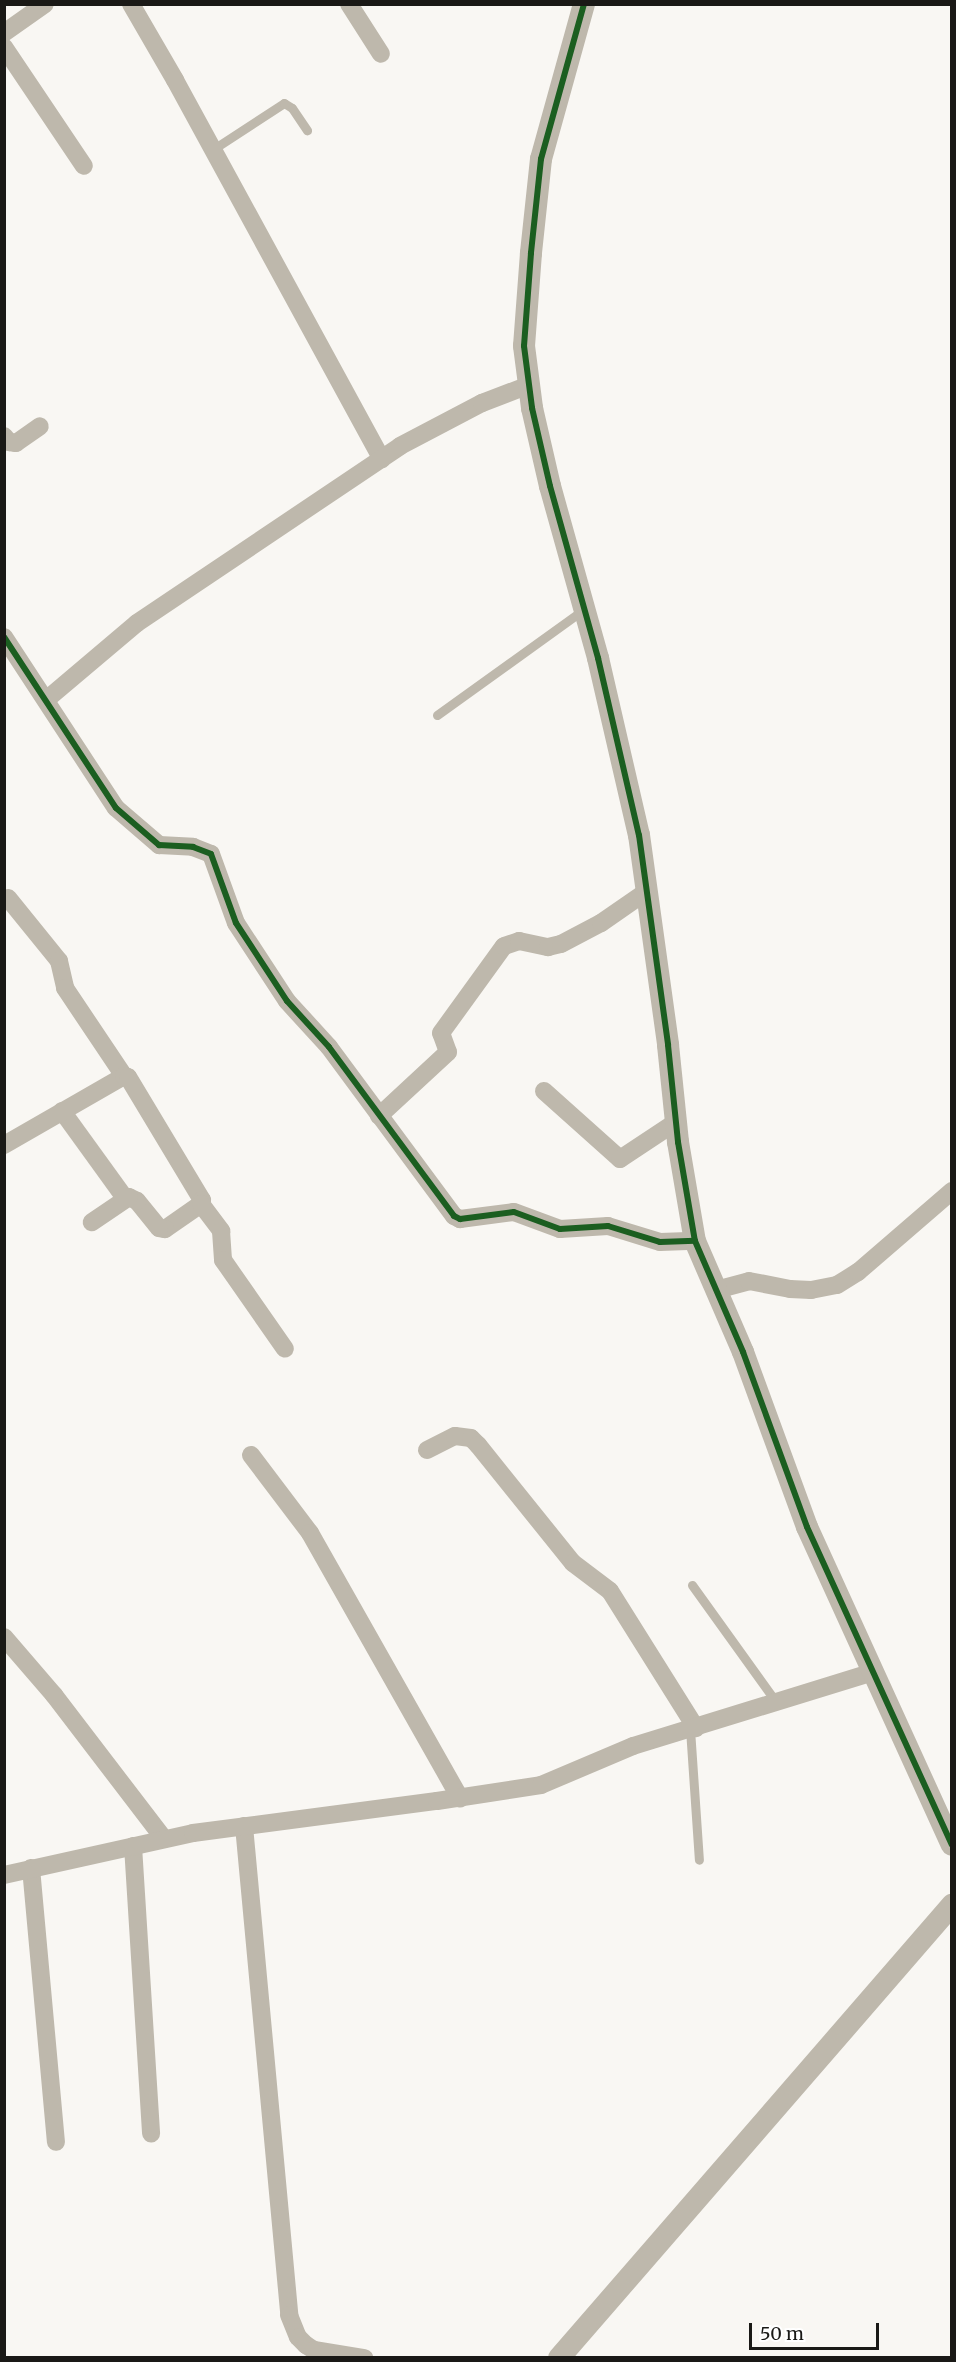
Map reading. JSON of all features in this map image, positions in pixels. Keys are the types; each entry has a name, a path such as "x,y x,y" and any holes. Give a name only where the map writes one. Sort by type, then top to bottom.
{"street":[{"path":"4,33 45,4"},
{"path":"131,4 175,80 382,459"},
{"path":"349,4 381,54"},
{"path":"584,4 541,159 524,346 529,385 550,486 585,609 623,757 639,835 676,1122 695,1240 743,1352 807,1527 873,1672 946,1821 951,1845"},
{"path":"4,47 84,166"},
{"path":"46,700 137,623 400,446 482,403 529,385"},
{"path":"4,436 9,442 16,443 40,426"},
{"path":"4,638 116,808 159,845 193,847 211,854 236,923 286,1001 329,1047 457,1218 514,1212 560,1229 608,1226 660,1242 695,1240"},
{"path":"379,1116 448,1052 441,1033 504,946 519,942 548,947 561,944 601,923 647,891"},
{"path":"8,898 59,961 65,988 124,1076 130,1080 202,1200 201,1204 221,1231 223,1260 285,1348"},
{"path":"4,1145 124,1076"},
{"path":"544,1091 620,1159 676,1122"},
{"path":"62,1111 125,1198 137,1201 162,1230 201,1204"},
{"path":"716,1290 749,1281 789,1289 811,1290 837,1285 858,1272 951,1191"},
{"path":"92,1222 125,1198"},
{"path":"427,1450 455,1436 463,1436 478,1445 573,1563 610,1592 693,1729"},
{"path":"251,1455 310,1533 460,1798"},
{"path":"4,1637 54,1695 164,1839"},
{"path":"4,1875 164,1839 541,1785 633,1746 873,1672"},
{"path":"244,1826 289,2315 297,2337 314,2350 364,2358"},
{"path":"133,1846 151,2133"},
{"path":"31,1869 56,2142"},
{"path":"559,2358 951,1905"}],"lane":[{"path":"212,150 284,103 289,104 307,130"},
{"path":"437,715 585,609"},
{"path":"692,1585 776,1702"},
{"path":"693,1729 699,1860"}],"cycle path":[{"path":"584,4 541,159 524,346 532,408 550,486 598,658 639,835 668,1045 678,1142 695,1241 743,1352 807,1527 952,1845"},
{"path":"4,637 116,808 159,845 193,847 211,854 236,923 287,1001 329,1047 454,1216 460,1219 514,1212 560,1229 608,1226 660,1242 695,1241"}]}
